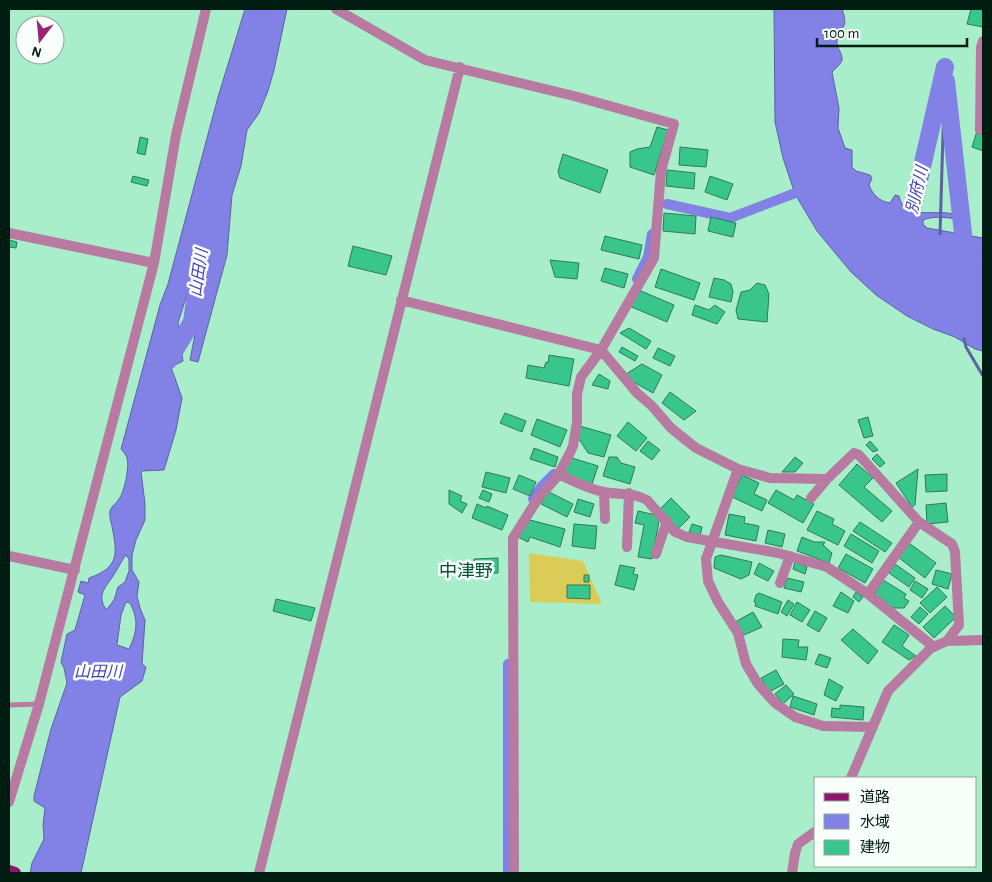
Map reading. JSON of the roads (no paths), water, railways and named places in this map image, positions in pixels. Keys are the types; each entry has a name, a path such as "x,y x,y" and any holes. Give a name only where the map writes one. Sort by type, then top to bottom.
{"main road":[{"path":"9,872 15,873"}],"street":[{"path":"9,802 40,704 154,263 176,135 206,9"},
{"path":"336,9 425,60 574,96 674,124 661,171 654,258 578,386 577,422 573,446 558,474 540,497 514,538 514,873"},
{"path":"983,41 981,47 980,130 983,130"},
{"path":"259,873 460,67"},
{"path":"9,233 154,263"},
{"path":"401,300 601,350 637,393 652,406 671,428 696,448 738,469 770,478 827,479"},
{"path":"811,498 827,479 854,453 859,454 919,522 952,544 955,552 959,625 947,640 934,647 888,691 851,777"},
{"path":"738,469 706,559 708,581 718,602 738,633 746,664 758,684 775,702 795,717 823,726 873,727"},
{"path":"558,474 604,492 629,493 647,500 675,532 687,537 790,556 827,567 868,594 934,647"},
{"path":"604,492 605,519"},
{"path":"627,547 629,493"},
{"path":"656,554 667,522"},
{"path":"868,594 919,522"},
{"path":"9,556 75,570"},
{"path":"780,583 790,556"},
{"path":"947,640 983,640"},
{"path":"792,873 798,844 814,832"}],"lane":[{"path":"9,705 40,704"}],"water":[{"path":"245,9 287,9 268,91 259,113 247,130 241,166 232,195 227,255 198,362 190,360 196,329 202,273 200,266 189,288 178,323 183,361 171,367 182,398 176,430 164,470 141,471 145,520 132,555 132,570 139,582 137,596 145,620 142,664 146,667 142,681 120,697 81,873 30,873 32,863 44,839 45,808 34,801 34,796 51,729 67,683 61,662 67,634 75,630 85,595 78,592 81,581 88,583 89,578 106,569 114,558 115,544 110,511 123,491 128,467 127,458 121,449 218,97","holes":["126,555 129,559 129,571 125,582 118,587 114,600 107,609 102,599 103,591","126,602 130,603 136,621 134,637 129,649 117,645 121,615"]},
{"path":"774,9 842,9 845,21 838,35 837,44 842,60 832,72 839,108 838,128 845,148 852,150 852,167 856,171 870,175 872,178 869,185 872,192 883,201 890,203 895,195 899,196 902,204 907,209 953,214 963,220 943,217 928,218 923,220 923,224 927,228 983,238 983,351 975,349 955,337 907,316 876,295 851,272 817,231 795,194 783,158 775,122"}],"waterway":[{"path":"940,234 945,67"},
{"name":"別府川","path":"907,232 945,67"},
{"name":"別府川","path":"946,81 965,251 983,252"},
{"path":"667,204 730,218 798,192 801,183"},
{"path":"637,279 648,257 652,234"},
{"name":"山田川","path":"168,361 192,322 203,242"},
{"path":"964,339 966,347 983,376"},
{"path":"533,499 541,487 554,474"},
{"path":"508,664 508,873"}],"district":[{"name":"中津野","path":"466,572"}]}
